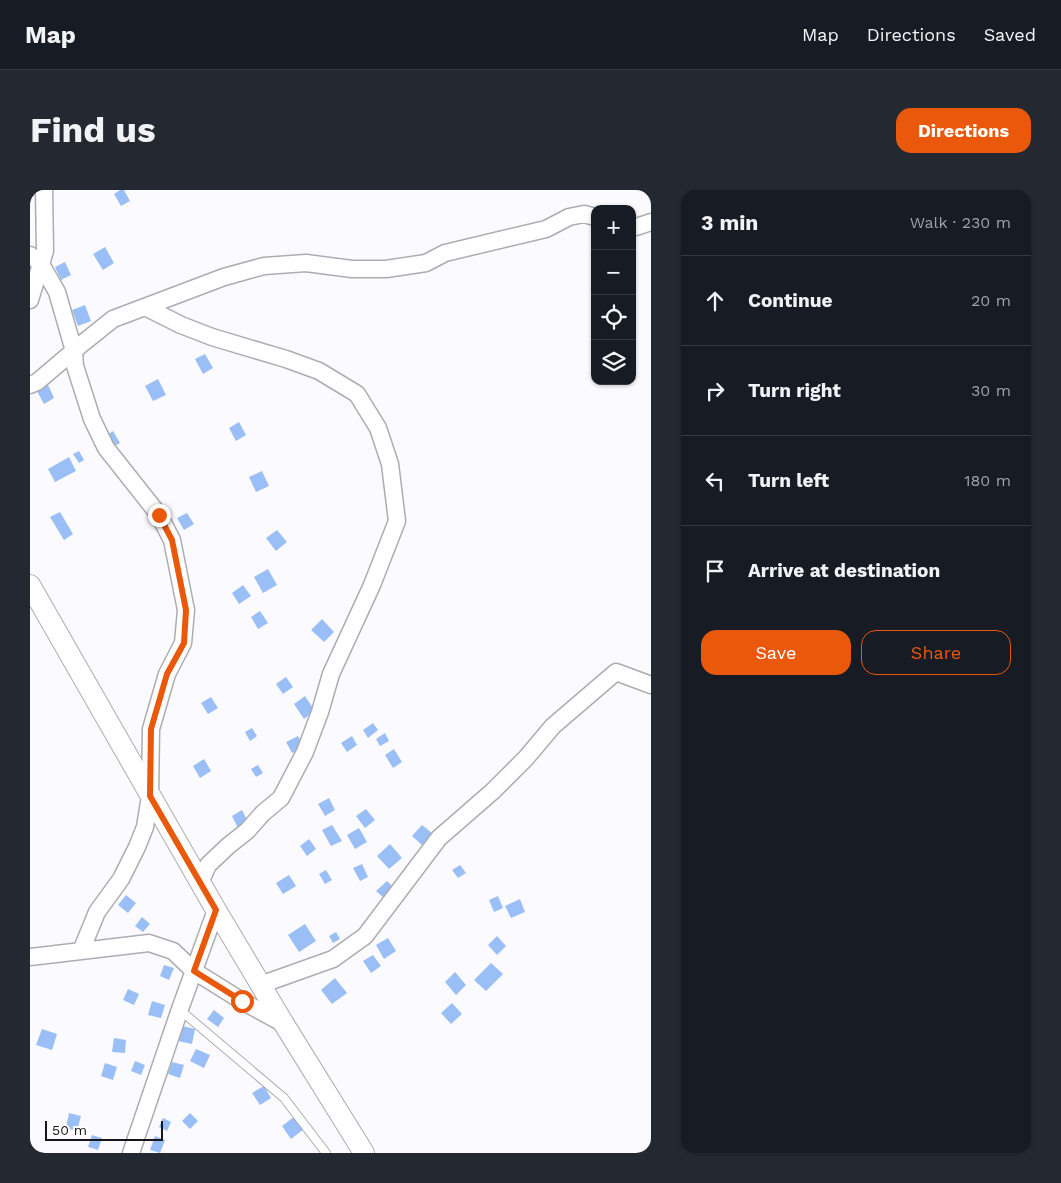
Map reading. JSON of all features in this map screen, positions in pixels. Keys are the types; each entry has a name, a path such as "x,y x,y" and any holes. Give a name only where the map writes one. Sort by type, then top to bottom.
{"street":[{"path":"30,300 35,259 45,251 44,190"},
{"path":"30,386 38,382 113,320 224,276 264,266 306,262 352,268 386,269 426,263 446,253 546,230 569,216 584,214 591,216"},
{"path":"636,227 651,222"},
{"path":"35,259 57,292 74,351 75,366 92,419 106,448 159,515 172,540 186,610 184,643 167,674 151,729 150,796 145,827 121,879 98,912 81,950"},
{"path":"145,307 181,325 212,337 319,372 357,394 378,428 390,464 397,521 372,585 331,674 305,752 281,798 208,865 200,883"},
{"path":"30,586 260,985 364,1153"},
{"path":"260,985 333,959 365,936 439,838 493,791 526,758 553,726 616,672 651,685"},
{"path":"131,1153 216,910"},
{"path":"30,957 148,943 173,951 194,971 284,1024"}],"lane":[{"path":"180,1009 284,1098 326,1153"}],"building":[{"path":"124,190 130,201 121,206 114,194"},
{"path":"105,247 114,263 103,270 93,254"},
{"path":"65,262 71,275 61,280 55,267"},
{"path":"85,305 91,321 78,326 72,310"},
{"path":"205,354 213,368 203,374 195,359"},
{"path":"158,379 166,395 153,401 145,386"},
{"path":"48,385 54,398 44,404 37,391"},
{"path":"239,422 246,435 236,441 229,428"},
{"path":"113,431 120,443 111,448 104,437"},
{"path":"79,451 84,460 79,463 73,454"},
{"path":"69,457 76,471 55,482 48,469"},
{"path":"262,471 269,486 256,492 249,477"},
{"path":"60,512 73,534 64,540 50,517"},
{"path":"187,513 194,524 184,530 177,518"},
{"path":"277,530 287,542 276,551 266,538"},
{"path":"268,569 277,585 263,593 254,577"},
{"path":"243,585 251,596 239,604 232,593"},
{"path":"260,611 268,623 258,629 251,617"},
{"path":"322,619 334,632 324,642 311,630"},
{"path":"286,677 293,687 283,694 276,684"},
{"path":"305,696 315,711 304,719 294,704"},
{"path":"211,697 218,708 208,714 201,703"},
{"path":"373,723 378,730 368,738 363,730"},
{"path":"252,728 257,736 250,741 245,732"},
{"path":"385,733 389,741 380,746 376,739"},
{"path":"298,736 304,747 292,753 286,742"},
{"path":"352,736 357,745 347,752 341,743"},
{"path":"394,749 402,762 393,768 385,755"},
{"path":"204,759 211,771 200,778 193,766"},
{"path":"258,765 263,773 256,777 251,769"},
{"path":"329,798 335,810 325,816 318,804"},
{"path":"366,809 375,820 365,828 356,816"},
{"path":"242,810 248,822 238,828 232,816"},
{"path":"332,825 342,841 331,846 322,830"},
{"path":"422,825 432,833 422,845 412,836"},
{"path":"359,828 367,842 355,849 347,835"},
{"path":"309,839 316,849 307,856 300,846"},
{"path":"390,844 402,858 389,869 377,856"},
{"path":"362,864 368,877 360,881 353,868"},
{"path":"460,865 466,873 458,878 452,870"},
{"path":"326,870 332,880 325,884 319,874"},
{"path":"289,875 296,886 283,894 276,883"},
{"path":"387,881 395,889 385,899 376,891"},
{"path":"126,895 136,903 128,913 118,905"},
{"path":"498,896 503,908 494,912 489,900"},
{"path":"520,899 525,912 511,918 505,906"},
{"path":"142,917 150,924 143,932 135,926"},
{"path":"305,924 316,941 299,952 288,935"},
{"path":"336,932 340,939 333,943 329,936"},
{"path":"497,936 506,946 497,955 488,945"},
{"path":"388,938 396,951 384,959 376,945"},
{"path":"373,955 381,966 371,973 363,961"},
{"path":"491,963 503,974 486,991 474,980"},
{"path":"164,965 174,968 169,980 160,976"},
{"path":"455,972 466,985 456,995 445,982"},
{"path":"335,978 347,993 332,1004 321,990"},
{"path":"128,989 139,994 134,1005 123,1000"},
{"path":"152,1001 165,1005 161,1018 148,1015"},
{"path":"452,1003 462,1014 451,1024 441,1013"},
{"path":"214,1010 224,1018 218,1027 207,1019"},
{"path":"182,1026 195,1029 192,1044 178,1041"},
{"path":"42,1029 57,1034 52,1050 36,1045"},
{"path":"114,1038 126,1040 125,1053 112,1052"},
{"path":"196,1049 210,1055 204,1068 190,1061"},
{"path":"135,1061 145,1065 141,1075 131,1071"},
{"path":"172,1062 184,1065 180,1078 168,1074"},
{"path":"105,1063 117,1067 113,1080 101,1076"},
{"path":"264,1086 271,1098 260,1105 252,1093"},
{"path":"69,1113 81,1116 77,1131 66,1128"},
{"path":"190,1113 198,1121 190,1129 182,1121"},
{"path":"295,1116 304,1129 291,1139 282,1126"},
{"path":"163,1118 171,1122 167,1131 159,1127"},
{"path":"92,1135 102,1138 98,1150 88,1147"},
{"path":"155,1136 165,1140 160,1153 150,1150"}],"route":[{"path":"159,515 172,540 186,610 184,643 167,674 151,729 150,796 216,910 194,971 242,1001"}]}
